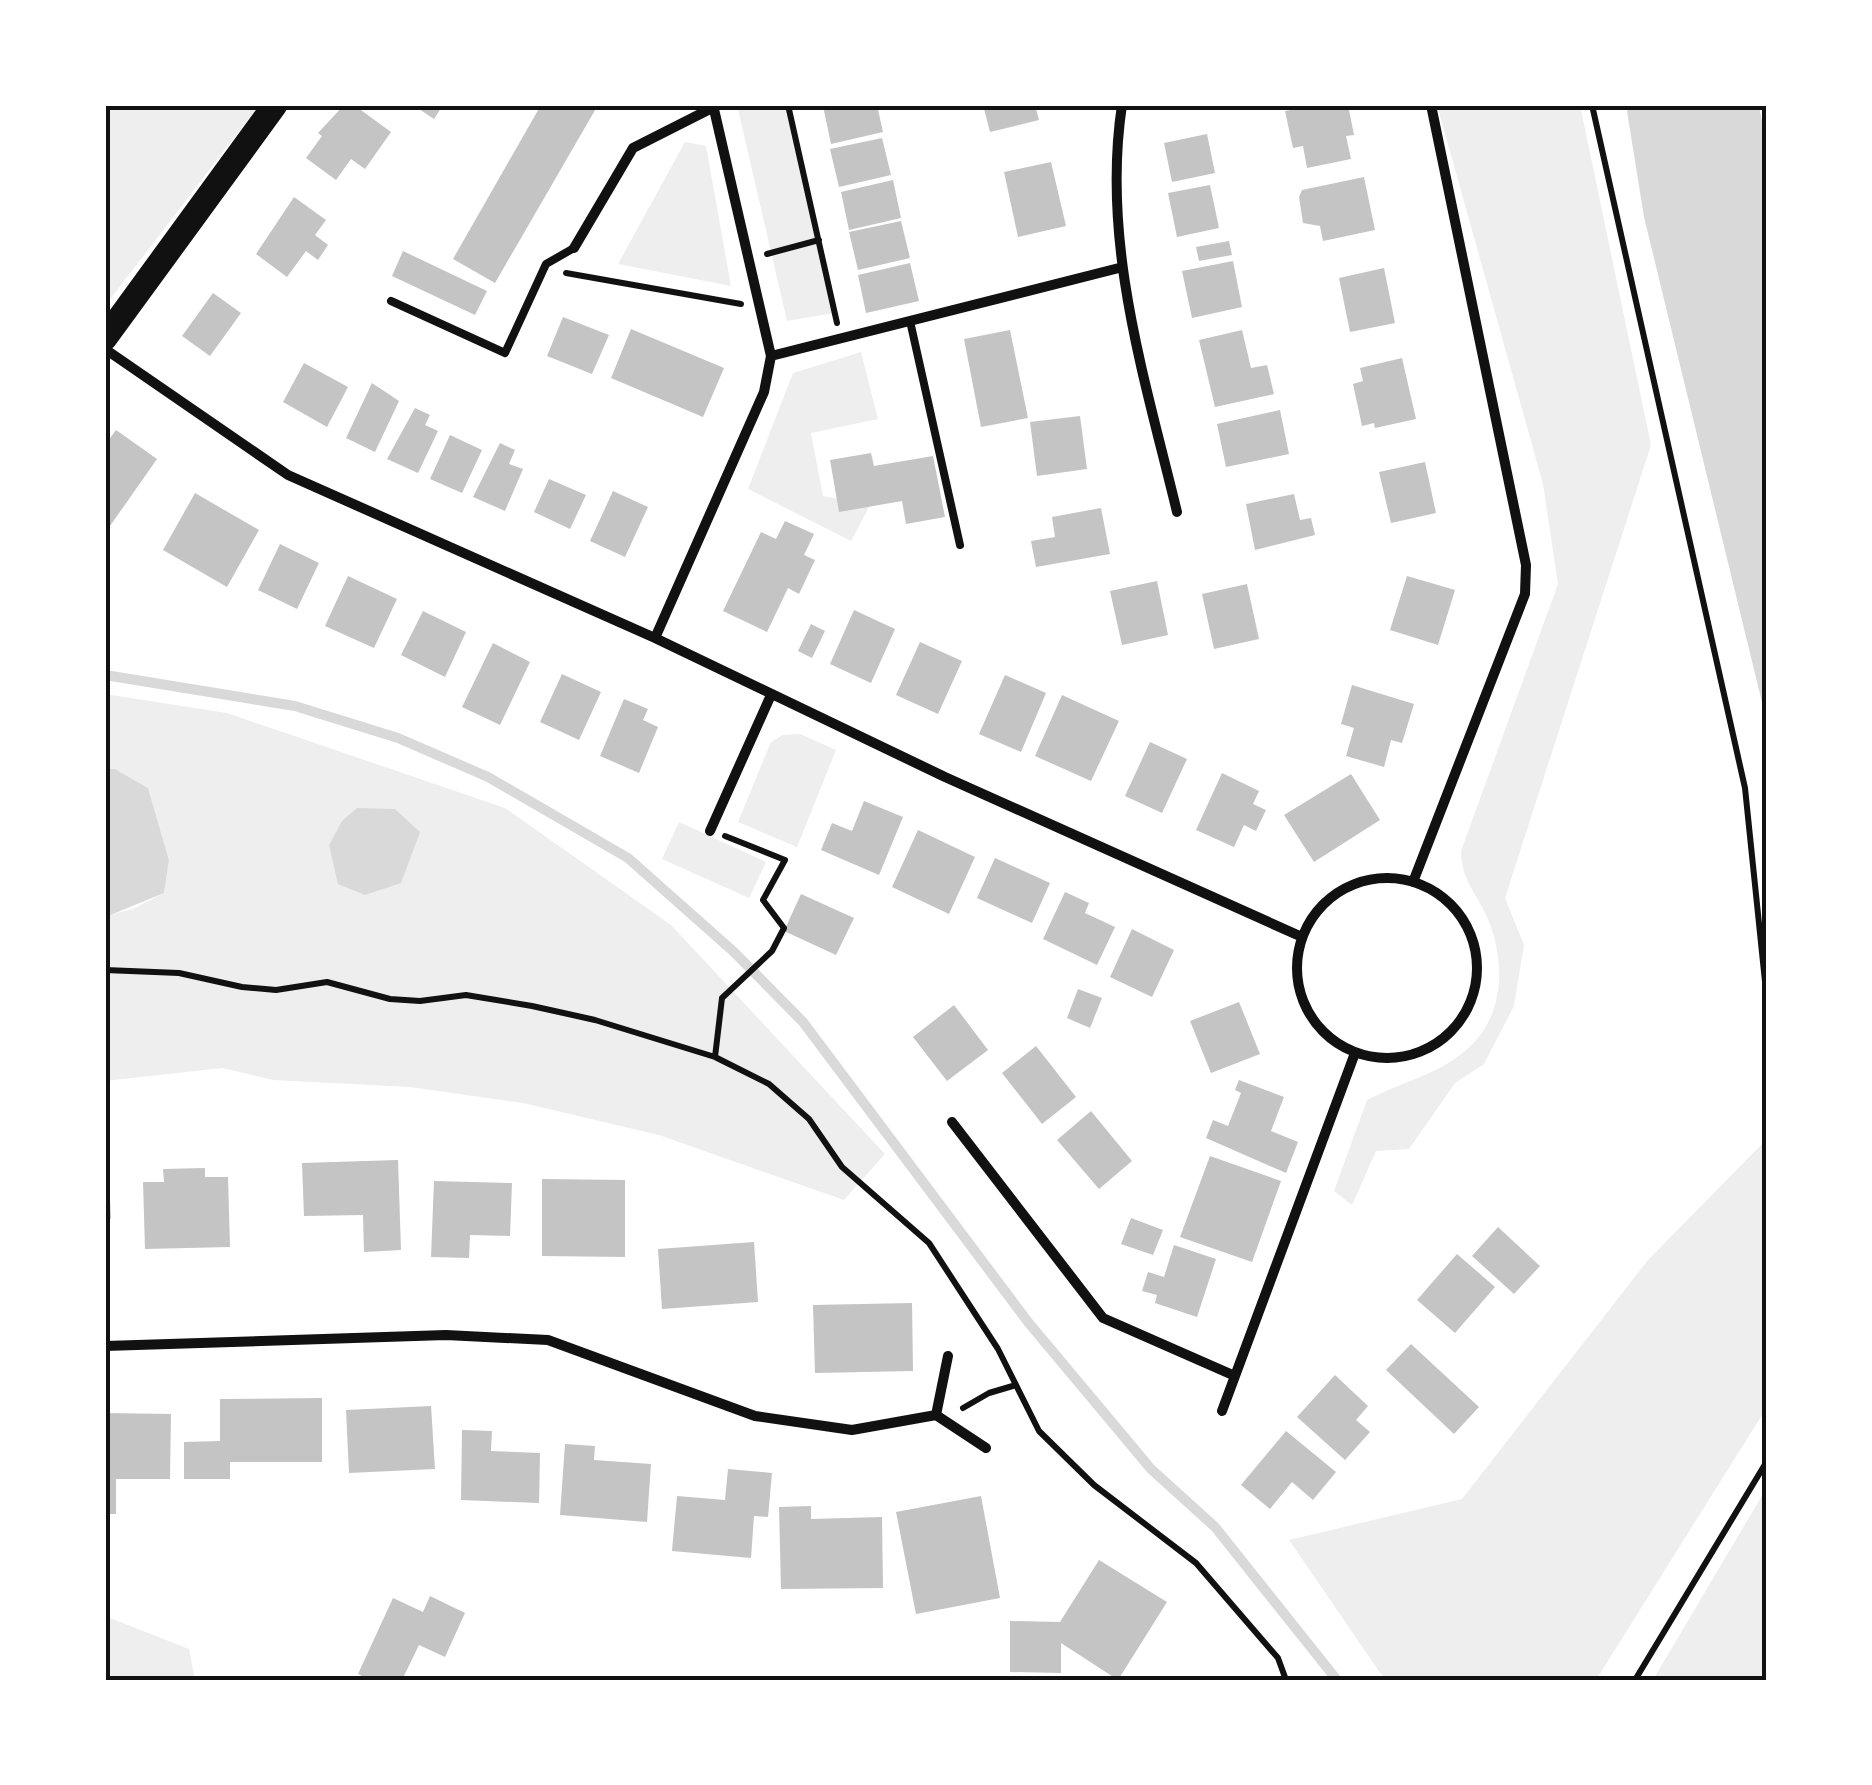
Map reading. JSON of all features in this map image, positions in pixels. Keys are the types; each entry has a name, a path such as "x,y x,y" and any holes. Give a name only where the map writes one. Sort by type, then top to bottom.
{"main road":[{"path":"105,338 275,105"}],"street":[{"path":"1122,105 1118,133 1119,268 1176,512"},
{"path":"1413,882 1525,594 1526,565 1432,105"},
{"path":"574,248 633,148 712,107 751,258 771,356 764,392 655,638"},
{"path":"771,356 1119,268"},
{"path":"105,349 288,475 655,638 771,695 1302,937"},
{"path":"710,830 771,695"},
{"path":"1368,880 1413,882 1437,893 1456,911 1470,933 1476,958 1475,985 1459,1020 1431,1047 1393,1057 1354,1052 1334,1041 1304,1006 1297,971 1302,937 1312,917 1346,887 1368,880"},
{"path":"1222,1411 1354,1052"},
{"path":"952,1122 1103,1318 1235,1376"},
{"path":"105,1346 446,1335 548,1340 755,1416 852,1430 936,1416 986,1448"},
{"path":"936,1416 948,1356"}],"lane":[{"path":"390,301 505,352 546,264 574,248"},
{"path":"910,321 960,545"}],"path":[{"path":"788,105 841,338"},
{"path":"1592,105 1745,788 1767,1001"},
{"path":"751,258 819,240"},
{"path":"546,264 567,274 762,306"},
{"path":"710,830 785,860 763,900 784,928 772,951 722,998 715,1056"},
{"path":"105,970 179,973 242,988 276,990 327,982 405,1000 466,995 595,1020 715,1056 790,1099 842,1167 929,1243 998,1348 1039,1431 1094,1485 1196,1563 1278,1658 1286,1680"},
{"path":"936,1416 1016,1386"},
{"path":"1635,1680 1767,1462"}],"shaded area":[{"path":"105,105 259,105 105,306"},
{"path":"737,105 787,105 834,313 787,321"},
{"path":"1437,105 1580,105 1651,445 1505,898 1524,945 1514,1006 1484,1064 1455,1083 1409,1149 1376,1151 1352,1205 1334,1191 1367,1100 1430,1073 1465,1051 1488,1023 1494,1007 1498,956 1485,912 1467,880 1461,851 1558,584 1543,484"},
{"path":"1626,105 1759,105 1767,149 1767,723 1644,217"},
{"path":"685,142 706,146 731,286 618,264"},
{"path":"861,352 878,419 811,433 823,496 870,505 851,541 748,489 793,373"},
{"path":"105,694 227,713 505,808 671,925 885,1154 844,1200 659,1135 523,1103 410,1087 273,1080 223,1068 105,1081 105,916 133,909 164,893 169,860 148,788 115,769 105,769"},
{"path":"800,734 836,750 797,847 738,822 771,742 783,735"},
{"path":"105,769 115,769 148,788 169,860 164,893 108,916"},
{"path":"357,808 395,809 420,832 401,883 365,895 338,884 329,845 342,821"},
{"path":"679,822 766,862 749,898 662,859"},
{"path":"1766,1140 1767,1407 1596,1680 1385,1680 1289,1540 1462,1499 1648,1260"},
{"path":"1767,1487 1767,1680 1653,1680"},
{"path":"105,1616 189,1649 195,1680 105,1680"}],"building":[{"path":"344,105 354,105 391,132 365,169 351,159 336,180 306,158 322,136 318,133"},
{"path":"413,105 443,105 434,119"},
{"path":"541,105 598,105 495,283 453,259"},
{"path":"877,105 883,132 831,144 823,106"},
{"path":"983,105 1035,105 1039,120 990,132"},
{"path":"1295,105 1348,105 1354,135 1346,136 1351,159 1307,168 1303,146 1293,148 1285,111 1296,109"},
{"path":"1207,134 1215,173 1172,182 1164,143"},
{"path":"882,138 891,175 839,187 830,149"},
{"path":"1051,162 1066,226 1018,237 1004,172"},
{"path":"1364,177 1375,230 1323,241 1320,226 1303,223 1299,197 1302,190"},
{"path":"893,180 901,218 849,230 841,192"},
{"path":"1210,185 1219,228 1177,237 1168,193"},
{"path":"294,197 326,220 315,235 328,245 318,260 306,251 287,277 256,254"},
{"path":"901,221 910,258 858,270 849,232"},
{"path":"1229,241 1232,255 1199,261 1196,247"},
{"path":"403,251 487,291 475,315 392,276"},
{"path":"1233,261 1242,307 1192,318 1182,271"},
{"path":"910,263 919,301 866,313 858,275"},
{"path":"1384,268 1395,323 1350,332 1339,278"},
{"path":"213,293 241,313 210,356 182,336"},
{"path":"563,317 609,335 592,374 547,356"},
{"path":"631,329 724,368 703,417 611,378"},
{"path":"1010,330 1028,418 981,427 964,339"},
{"path":"1242,330 1251,368 1267,365 1274,394 1215,407 1199,340"},
{"path":"1402,358 1416,419 1375,428 1374,423 1362,426 1353,384 1363,381 1360,368"},
{"path":"304,363 348,387 327,427 283,402"},
{"path":"372,383 399,401 375,452 346,438"},
{"path":"415,408 430,415 425,425 438,431 418,473 387,459"},
{"path":"1280,410 1289,454 1226,467 1217,424"},
{"path":"1080,416 1087,469 1037,476 1030,422"},
{"path":"116,430 157,459 110,526 105,522 105,445"},
{"path":"450,435 482,450 462,493 430,479"},
{"path":"500,443 515,450 509,464 523,469 505,511 473,497"},
{"path":"871,453 874,466 933,456 945,517 906,524 902,501 839,512 830,460"},
{"path":"1425,462 1436,513 1391,523 1379,472"},
{"path":"549,479 586,495 570,529 534,512"},
{"path":"613,491 648,507 625,557 590,541"},
{"path":"195,493 259,530 227,587 163,550"},
{"path":"1294,494 1300,520 1311,518 1315,535 1255,550 1246,504"},
{"path":"1101,508 1110,554 1036,567 1031,541 1055,537 1052,517"},
{"path":"785,521 814,534 804,555 815,560 799,594 788,588 767,632 723,611 761,532 776,539"},
{"path":"280,544 319,563 297,609 258,590"},
{"path":"348,576 397,599 374,648 325,626"},
{"path":"1407,576 1455,590 1438,645 1390,630"},
{"path":"1157,581 1168,635 1122,645 1110,591"},
{"path":"1247,584 1259,639 1214,649 1202,594"},
{"path":"854,610 895,629 871,683 830,664"},
{"path":"423,611 466,632 445,677 401,655"},
{"path":"811,624 825,631 812,658 798,651"},
{"path":"920,642 962,661 938,714 896,695"},
{"path":"493,643 530,662 500,725 462,707"},
{"path":"562,674 601,692 579,740 540,722"},
{"path":"1005,675 1046,693 1021,752 979,734"},
{"path":"1352,685 1414,704 1402,743 1391,740 1384,767 1346,756 1354,728 1341,724"},
{"path":"1062,695 1119,721 1091,781 1035,756"},
{"path":"624,699 648,709 643,720 658,727 639,773 600,756"},
{"path":"1150,742 1187,759 1162,813 1125,796"},
{"path":"1222,773 1259,791 1253,804 1266,810 1256,831 1244,825 1234,847 1196,830"},
{"path":"1351,774 1380,820 1314,862 1284,815"},
{"path":"864,801 903,817 879,875 821,850 832,823 852,831"},
{"path":"918,830 975,857 949,914 892,887"},
{"path":"995,858 1050,883 1032,923 977,898"},
{"path":"1065,892 1089,903 1085,913 1115,927 1097,965 1043,939"},
{"path":"801,894 854,918 836,955 784,931"},
{"path":"1132,929 1174,950 1152,997 1110,977"},
{"path":"1078,989 1102,998 1090,1028 1067,1018"},
{"path":"1239,1002 1260,1054 1211,1073 1190,1021"},
{"path":"954,1005 988,1050 947,1081 913,1037"},
{"path":"1036,1046 1076,1097 1042,1124 1002,1073"},
{"path":"1239,1080 1284,1097 1271,1131 1298,1142 1286,1173 1206,1138 1213,1120 1228,1126 1241,1093 1235,1090"},
{"path":"1091,1111 1132,1161 1099,1189 1057,1140"},
{"path":"1210,1156 1281,1181 1252,1262 1180,1237"},
{"path":"398,1160 401,1250 364,1252 363,1215 304,1216 302,1163"},
{"path":"205,1168 205,1177 228,1177 230,1247 145,1249 143,1182 164,1182 163,1169"},
{"path":"105,1177 109,1177 111,1219 105,1219"},
{"path":"542,1179 625,1180 625,1257 542,1256"},
{"path":"434,1181 512,1183 510,1236 470,1235 469,1258 431,1257"},
{"path":"1131,1218 1163,1230 1153,1255 1121,1244"},
{"path":"1498,1227 1540,1266 1514,1294 1472,1256"},
{"path":"754,1242 758,1302 662,1309 658,1249"},
{"path":"1174,1245 1216,1259 1197,1317 1155,1303 1157,1295 1142,1291 1148,1272 1164,1277"},
{"path":"1457,1254 1495,1287 1455,1333 1417,1300"},
{"path":"912,1303 913,1371 815,1373 813,1305"},
{"path":"1411,1344 1479,1407 1454,1434 1386,1370"},
{"path":"1335,1375 1368,1406 1356,1420 1370,1432 1345,1460 1297,1417"},
{"path":"322,1398 322,1462 230,1462 230,1479 184,1479 184,1442 220,1441 220,1399"},
{"path":"431,1406 435,1469 349,1473 346,1410"},
{"path":"105,1413 171,1414 170,1479 116,1479 116,1514 105,1514"},
{"path":"462,1430 492,1431 491,1451 540,1453 539,1503 461,1500"},
{"path":"1286,1431 1336,1472 1313,1500 1292,1482 1270,1509 1241,1485"},
{"path":"565,1444 595,1446 594,1460 651,1464 647,1522 560,1515"},
{"path":"728,1469 772,1473 768,1517 754,1516 751,1558 672,1551 677,1496 725,1500"},
{"path":"981,1496 1000,1598 916,1614 896,1512"},
{"path":"811,1506 811,1519 882,1517 883,1588 781,1589 779,1507"},
{"path":"1099,1560 1167,1602 1118,1680 1061,1643 1061,1673 1010,1672 1010,1621 1060,1622"},
{"path":"430,1596 465,1613 445,1657 419,1645 402,1680 370,1680 358,1674 393,1598 423,1612"}],"waterway":[{"path":"105,675 295,706 398,738 488,777 628,858 734,952 803,1022 1028,1322 1151,1469 1215,1527 1337,1680"}]}
